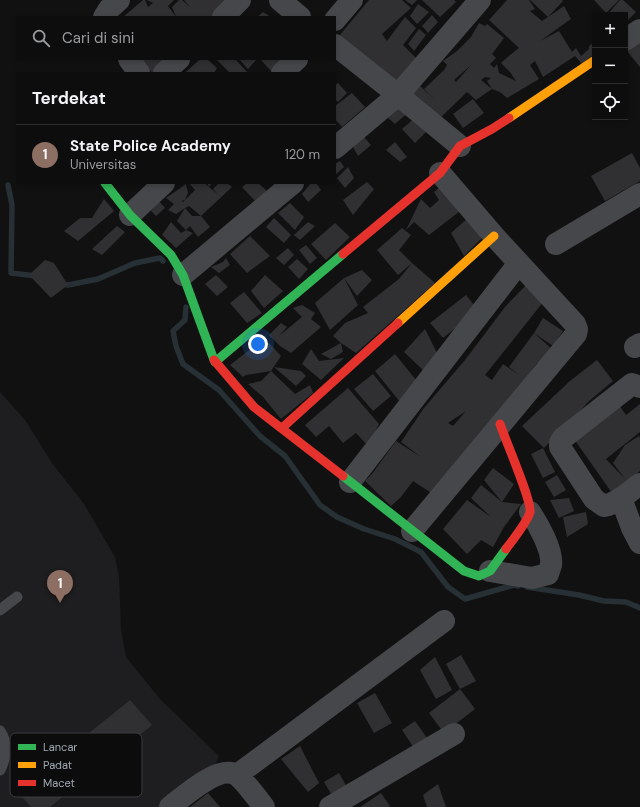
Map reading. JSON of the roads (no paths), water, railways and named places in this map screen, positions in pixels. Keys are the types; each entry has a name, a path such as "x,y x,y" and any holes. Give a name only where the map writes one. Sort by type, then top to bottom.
{"street":[{"path":"105,16 109,9 119,0"},
{"path":"224,16 240,0"},
{"path":"280,0 299,16"},
{"path":"336,19 352,0"},
{"path":"336,147 398,95 480,0"},
{"path":"628,38 640,30"},
{"path":"336,46 460,146"},
{"path":"130,60 138,72"},
{"path":"165,72 178,60"},
{"path":"283,72 296,60"},
{"path":"215,362 440,173 460,146 492,128 592,62"},
{"path":"412,531 576,334 577,329 575,324 494,236 440,173"},
{"path":"106,184 130,215 171,255 183,275 215,362 254,407 412,531 464,571 479,576 490,571 523,525 530,512"},
{"path":"130,215 163,184"},
{"path":"183,275 292,184"},
{"path":"556,244 640,194"},
{"path":"282,428 494,236"},
{"path":"350,482 519,263"},
{"path":"640,387 632,384 567,434 560,443 560,447 597,502 604,506 610,505 640,484"},
{"path":"490,571 532,578 548,574 551,563 541,529 530,512 527,496 500,424"},
{"path":"621,498 632,528 640,543"},
{"path":"237,775 444,621"},
{"path":"330,807 454,734"},
{"path":"170,807 205,780 226,772 237,775 264,807"}],"lane":[{"path":"0,610 17,597"},
{"path":"0,731 4,737 6,749 4,761 0,770"}],"waterway":[{"path":"8,185 12,205 11,273 36,276"},
{"path":"62,284 68,285 98,279 135,263 160,258 163,261"},
{"path":"186,307 185,320 173,331 176,346 183,364 219,390 260,436 285,456 320,505 337,517 364,529 395,539 421,552 448,587 465,599 514,585 518,586"},
{"path":"527,587 579,595 604,601 626,602 640,608"}],"place":[{"name":"State Police Academy","path":"60,603"}]}
